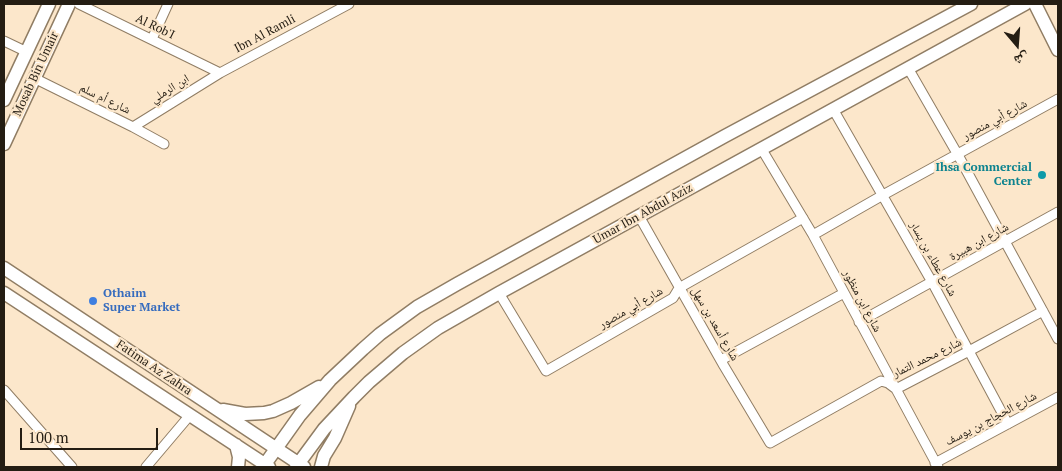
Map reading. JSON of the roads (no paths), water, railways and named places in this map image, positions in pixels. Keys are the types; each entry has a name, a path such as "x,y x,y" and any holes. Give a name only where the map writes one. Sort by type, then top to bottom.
{"main road":[{"name":"Mosab Bin Umair","path":"4,100 49,4"},
{"name":"Mosab Bin Umair","path":"4,144 69,4"},
{"path":"4,293 266,466 300,415 330,380 380,334 417,307 725,136 971,4"},
{"name":"Umar Ibn Abdul Aziz","path":"300,466 324,429 354,396 420,340 450,320 908,68 1013,8 1025,4"},
{"path":"1035,4 1042,10 1058,50"},
{"name":"Fatima Az Zahra","path":"4,268 300,466"},
{"path":"213,408 235,413 264,413 291,403 330,380"},
{"path":"321,467 324,456 335,438 354,396"},
{"path":"236,445 238,467"}],"street":[{"name":"Al Rob'I","path":"79,4 220,73"},
{"path":"152,39 168,4"},
{"name":"Ibn Al Ramli","path":"220,73 349,4"},
{"path":"4,41 26,52"},
{"path":"908,68 958,155 1058,339"},
{"name":"ابن الرملي","path":"133,127 220,73"},
{"name":"شارع أم سلم","path":"34,78 164,144"},
{"name":"شارع أبي منصور","path":"813,235 1058,99"},
{"name":"شارع عطاء بن يسار","path":"833,109 932,282 1008,424"},
{"name":"شارع ابن منظور","path":"762,148 813,235 937,465"},
{"name":"شارع ابن هبيرة","path":"859,322 1058,212"},
{"name":"شارع أسعد بن سهل","path":"639,216 770,443"},
{"name":"شارع أبي منصور","path":"499,293 546,371 673,298 679,288 803,218"},
{"path":"721,360 844,293"},
{"name":"شارع محمد التمار","path":"770,443 881,381 888,383 896,389 1043,311"},
{"path":"4,390 72,467"},
{"name":"شارع الحجاج بن يوسف","path":"937,465 1058,397"},
{"path":"146,467 190,415"}],"place":[{"name":"Ihsa Commercial Center","path":"1042,175"},
{"name":"Othaim Super Market","path":"93,301"}]}
